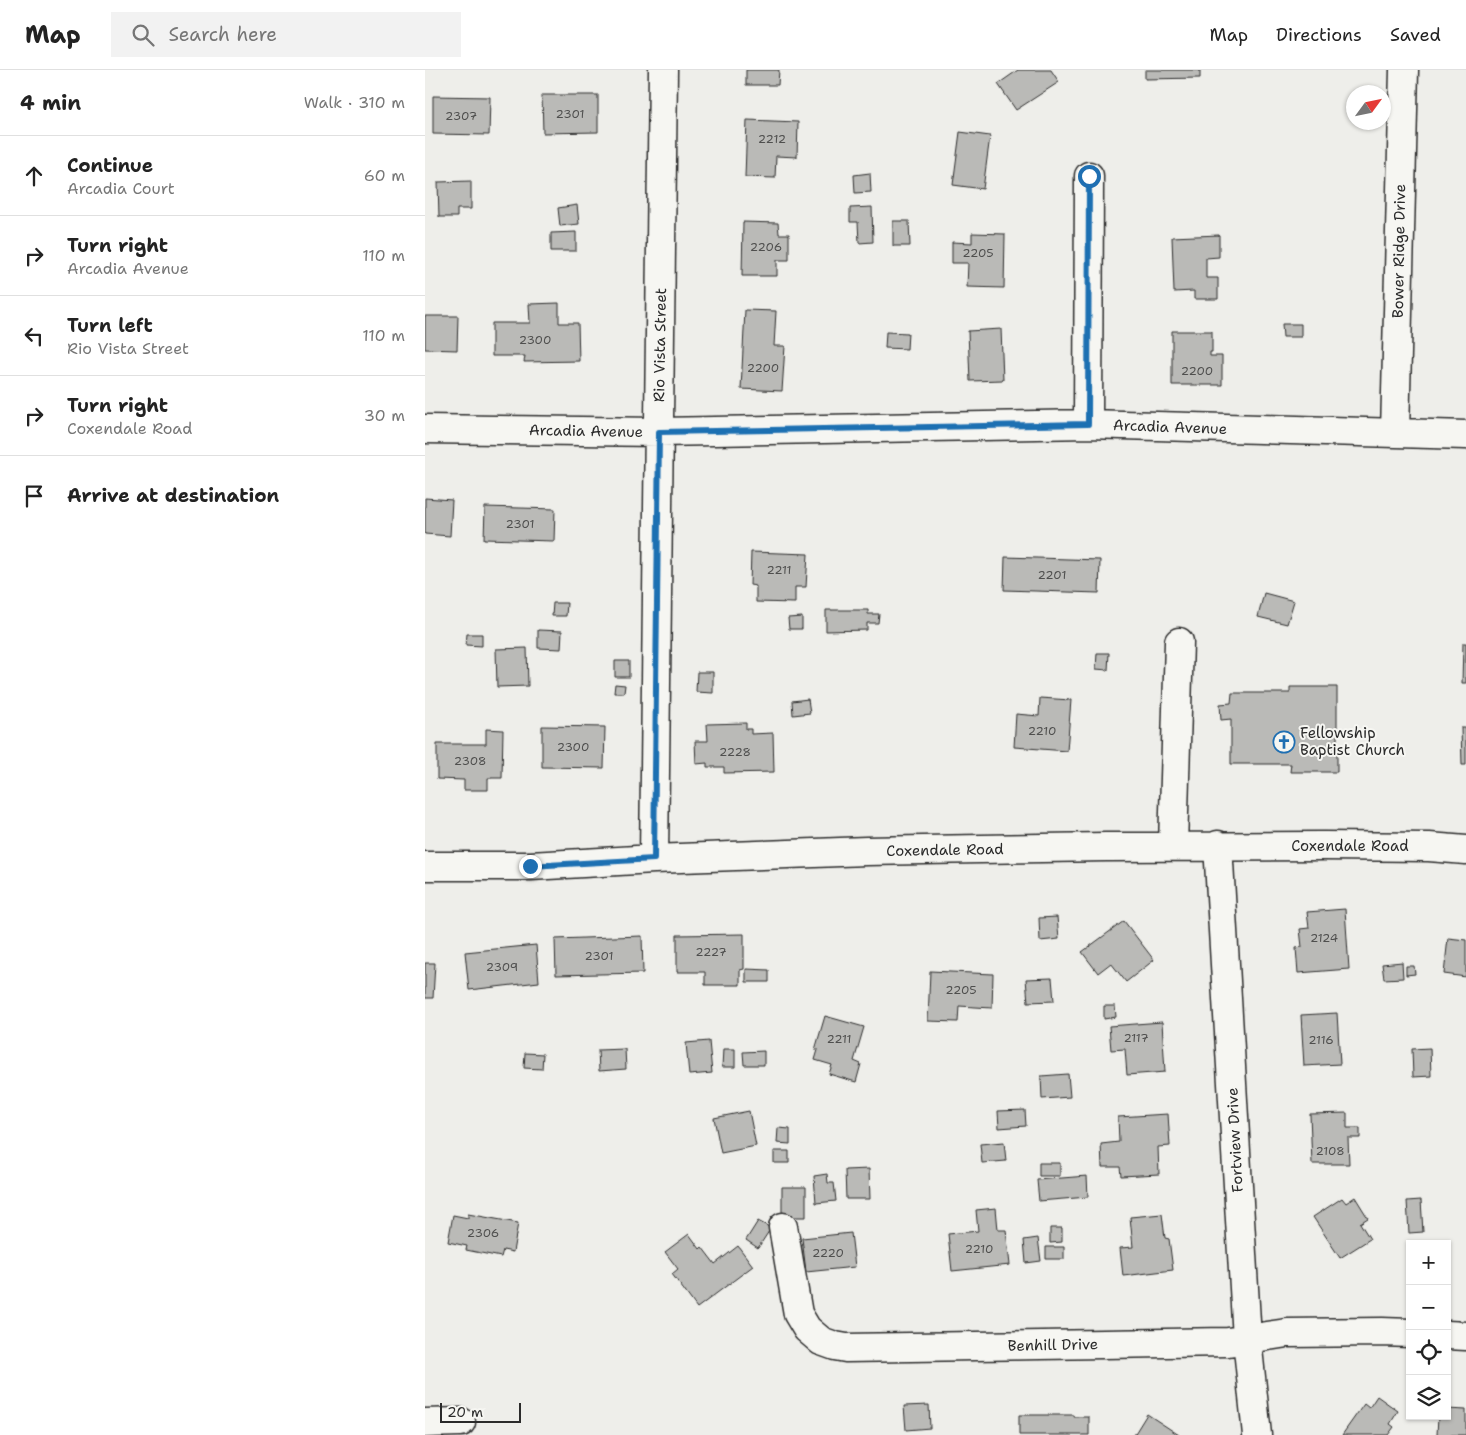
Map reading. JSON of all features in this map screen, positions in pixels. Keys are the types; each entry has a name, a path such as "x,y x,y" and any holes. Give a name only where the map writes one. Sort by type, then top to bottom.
{"street":[{"name":"Rio Vista Street","path":"654,859 663,70"},
{"name":"Bower Ridge Drive","path":"1395,433 1404,70"},
{"path":"1088,424 1089,176"},
{"name":"Arcadia Avenue","path":"425,428 659,432 1088,424 1466,435"},
{"path":"1173,846 1179,642"},
{"name":"Coxendale Road","path":"425,866 530,866 866,851 1218,845 1429,847 1466,850"},
{"name":"Fortview Drive","path":"1218,845 1247,1339 1257,1435"},
{"name":"Benhill Drive","path":"783,1227 798,1314 807,1330 821,1341 846,1348 1228,1342 1287,1333 1406,1333"},
{"path":"1451,1335 1466,1336"},
{"path":"425,1423 461,1422"}],"building":[{"path":"746,70 779,70 778,85 746,85"},
{"path":"1018,70 1051,70 1059,82 1016,110 998,84"},
{"path":"1145,70 1200,70 1200,78 1145,79"},
{"path":"542,95 598,95 598,132 543,133"},
{"path":"433,96 490,97 489,135 433,134"},
{"path":"747,120 798,122 797,157 776,156 775,178 745,177"},
{"path":"960,132 990,136 983,189 953,185"},
{"path":"870,173 871,192 855,193 854,175"},
{"path":"471,181 471,209 457,209 457,217 439,217 438,182"},
{"path":"577,205 579,224 560,226 558,208"},
{"path":"872,207 873,242 859,243 858,222 850,222 850,208"},
{"path":"893,221 909,221 910,246 893,246"},
{"path":"743,222 778,223 779,234 789,234 789,260 777,260 777,276 742,276"},
{"path":"576,232 576,251 551,251 551,233"},
{"path":"972,233 1005,234 1004,288 967,287 968,263 952,263 952,242 972,243"},
{"path":"1219,235 1219,257 1206,258 1206,278 1218,278 1218,299 1194,299 1194,291 1174,292 1172,237"},
{"path":"559,303 559,323 578,323 579,361 524,362 525,356 492,356 492,323 530,323 529,304"},
{"path":"745,310 776,311 774,346 785,346 782,391 741,389"},
{"path":"425,316 458,316 457,350 425,349"},
{"path":"1282,324 1301,324 1301,337 1283,337"},
{"path":"1001,329 1003,380 970,381 968,331"},
{"path":"1172,331 1212,331 1212,352 1210,352 1210,356 1222,356 1222,385 1172,385"},
{"path":"886,332 908,333 907,349 885,348"},
{"path":"425,498 452,500 450,536 425,534"},
{"path":"485,507 555,509 554,541 484,539"},
{"path":"751,552 808,554 806,587 795,587 795,603 756,602 756,586 750,585"},
{"path":"1005,557 1100,560 1099,593 1004,590"},
{"path":"1264,593 1294,601 1287,624 1258,617"},
{"path":"553,603 567,603 566,616 552,616"},
{"path":"826,610 868,610 868,614 879,614 878,623 867,623 867,630 826,631"},
{"path":"802,617 802,629 789,629 788,618"},
{"path":"538,630 562,631 561,649 538,648"},
{"path":"467,634 482,634 482,646 466,645"},
{"path":"1463,643 1466,643 1466,683 1462,683"},
{"path":"527,648 528,686 497,687 496,649"},
{"path":"1097,653 1109,653 1108,670 1096,669"},
{"path":"615,661 629,661 629,677 615,677"},
{"path":"697,672 713,672 713,693 696,692"},
{"path":"615,684 625,685 624,693 614,693"},
{"name":"Fellowship Baptist Church","path":"1290,687 1337,687 1337,772 1290,772 1291,764 1231,764 1231,719 1221,720 1220,704 1231,703 1232,693 1290,693"},
{"path":"1040,698 1071,700 1067,751 1014,747 1016,714 1039,716"},
{"path":"808,699 810,713 793,715 792,701"},
{"path":"746,723 746,729 751,729 751,734 773,733 774,772 724,773 724,767 707,767 707,763 696,764 695,741 708,741 707,724"},
{"path":"542,726 605,727 604,768 542,767"},
{"path":"1461,728 1466,728 1466,765 1462,765"},
{"path":"486,729 503,730 502,778 488,778 488,790 464,790 464,780 437,779 437,744 486,744"},
{"path":"1345,909 1349,969 1298,973 1296,948 1302,947 1300,929 1309,928 1307,912"},
{"path":"1057,917 1059,939 1040,941 1039,918"},
{"path":"1124,921 1154,960 1126,982 1111,963 1098,973 1082,952"},
{"path":"744,934 744,969 740,970 740,985 705,985 705,972 677,972 677,935"},
{"path":"642,936 643,973 556,975 555,939"},
{"path":"1448,938 1466,940 1466,977 1444,974"},
{"path":"536,945 539,982 469,990 465,952"},
{"path":"1402,962 1403,978 1384,979 1382,964"},
{"path":"425,963 435,963 433,998 425,998"},
{"path":"1406,966 1414,966 1415,974 1406,975"},
{"path":"746,969 769,970 769,982 746,982"},
{"path":"930,971 993,974 992,1008 959,1006 958,1022 928,1021"},
{"path":"1052,978 1054,1001 1028,1002 1026,979"},
{"path":"1104,1006 1115,1006 1116,1017 1104,1019"},
{"path":"1337,1013 1340,1064 1304,1066 1301,1015"},
{"path":"825,1016 864,1027 854,1061 861,1064 856,1082 829,1074 832,1065 815,1060 818,1050 815,1050"},
{"path":"1162,1022 1165,1072 1127,1075 1125,1049 1111,1050 1109,1026"},
{"path":"709,1041 712,1073 689,1075 686,1043"},
{"path":"1430,1048 1431,1076 1413,1077 1412,1049"},
{"path":"625,1049 626,1069 599,1071 598,1050"},
{"path":"723,1049 735,1049 735,1067 722,1067"},
{"path":"764,1051 764,1065 744,1065 743,1052"},
{"path":"525,1053 543,1054 542,1069 524,1068"},
{"path":"1068,1074 1070,1097 1042,1099 1041,1076"},
{"path":"1025,1110 1026,1126 999,1128 998,1111"},
{"path":"749,1111 756,1146 721,1153 714,1118"},
{"path":"1347,1113 1347,1128 1360,1128 1360,1138 1348,1138 1349,1164 1312,1164 1310,1114"},
{"path":"1168,1114 1170,1146 1158,1147 1159,1174 1121,1176 1120,1167 1102,1167 1101,1144 1119,1142 1118,1117"},
{"path":"778,1128 790,1129 790,1144 777,1143"},
{"path":"1004,1142 1006,1161 982,1163 980,1144"},
{"path":"774,1151 789,1151 789,1163 774,1163"},
{"path":"1039,1163 1060,1163 1060,1176 1039,1176"},
{"path":"869,1169 870,1199 846,1199 845,1170"},
{"path":"827,1174 828,1183 834,1183 836,1201 816,1203 814,1176"},
{"path":"1087,1176 1088,1197 1039,1201 1037,1180"},
{"path":"782,1187 806,1187 806,1217 782,1217"},
{"path":"1355,1197 1368,1218 1360,1223 1370,1239 1340,1258 1313,1217 1342,1198 1346,1203"},
{"path":"1421,1200 1423,1232 1409,1233 1407,1201"},
{"path":"996,1208 998,1230 1006,1230 1010,1265 952,1271 948,1234 978,1231 976,1210"},
{"path":"468,1214 518,1223 513,1252 503,1250 501,1257 466,1250 467,1246 448,1242 453,1215 468,1218"},
{"path":"1162,1214 1165,1238 1169,1239 1173,1270 1123,1276 1120,1248 1133,1247 1130,1217"},
{"path":"758,1221 771,1228 758,1248 746,1240"},
{"path":"1050,1228 1062,1228 1062,1242 1050,1243"},
{"path":"851,1233 855,1267 806,1272 802,1238"},
{"path":"689,1234 700,1249 702,1247 715,1264 738,1246 753,1266 697,1308 672,1274 678,1269 665,1252"},
{"path":"1038,1238 1041,1261 1026,1263 1024,1240"},
{"path":"1046,1247 1064,1247 1064,1259 1046,1259"},
{"path":"1377,1396 1398,1411 1390,1424 1394,1427 1388,1435 1342,1435 1364,1404 1369,1408"},
{"path":"929,1405 930,1428 906,1430 904,1406"},
{"path":"1451,1409 1466,1410 1466,1435 1437,1435 1438,1420 1451,1420"},
{"path":"1147,1414 1179,1435 1134,1435"},
{"path":"1019,1415 1074,1415 1074,1417 1089,1417 1089,1435 1019,1435"}],"place":[{"name":"Fellowship Baptist Church","path":"1284,742"}],"route":[{"path":"530,866 654,859 659,432 1088,424 1089,176"}]}
